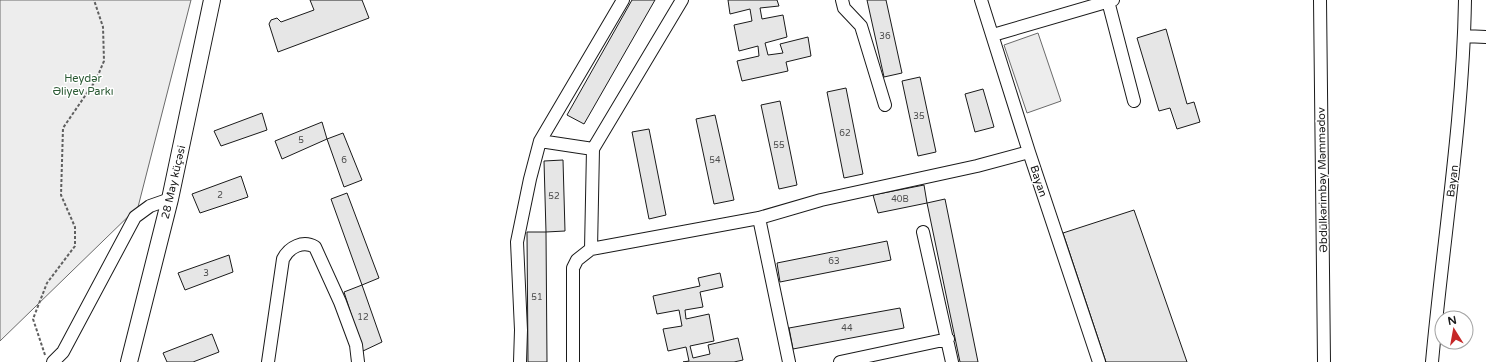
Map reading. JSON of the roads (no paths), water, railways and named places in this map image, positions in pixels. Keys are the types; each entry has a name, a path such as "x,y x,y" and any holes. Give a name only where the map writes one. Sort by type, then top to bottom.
{"main road":[{"name":"28 May küçəsi","path":"129,362 170,199 212,0"}],"street":[{"path":"520,362 521,330 517,242 530,179 540,141 623,0"},
{"path":"591,249 593,149 682,0"},
{"path":"842,0 844,8 862,26 885,105"},
{"name":"Bayan","path":"981,0 1029,152 1099,362"},
{"name":"Əbdülkərimbəy Məmmədov","path":"1320,0 1324,361"},
{"name":"Bayan","path":"1432,362 1456,151 1465,0"},
{"path":"993,36 1110,1 1134,101"},
{"path":"1464,36 1486,37"},
{"path":"540,141 593,149"},
{"path":"573,362 573,268 577,260 591,249 759,218 821,200 962,169 1029,152"},
{"path":"53,362 63,352 135,217 150,206 170,199"},
{"path":"759,218 788,362"},
{"path":"923,232 952,362"},
{"path":"268,362 283,259 292,247 306,244 315,247 340,302 356,345 358,362"},
{"path":"840,362 948,339"}],"park label":[{"name":"Heydər Əliyev Parkı","path":"83,84"}]}
